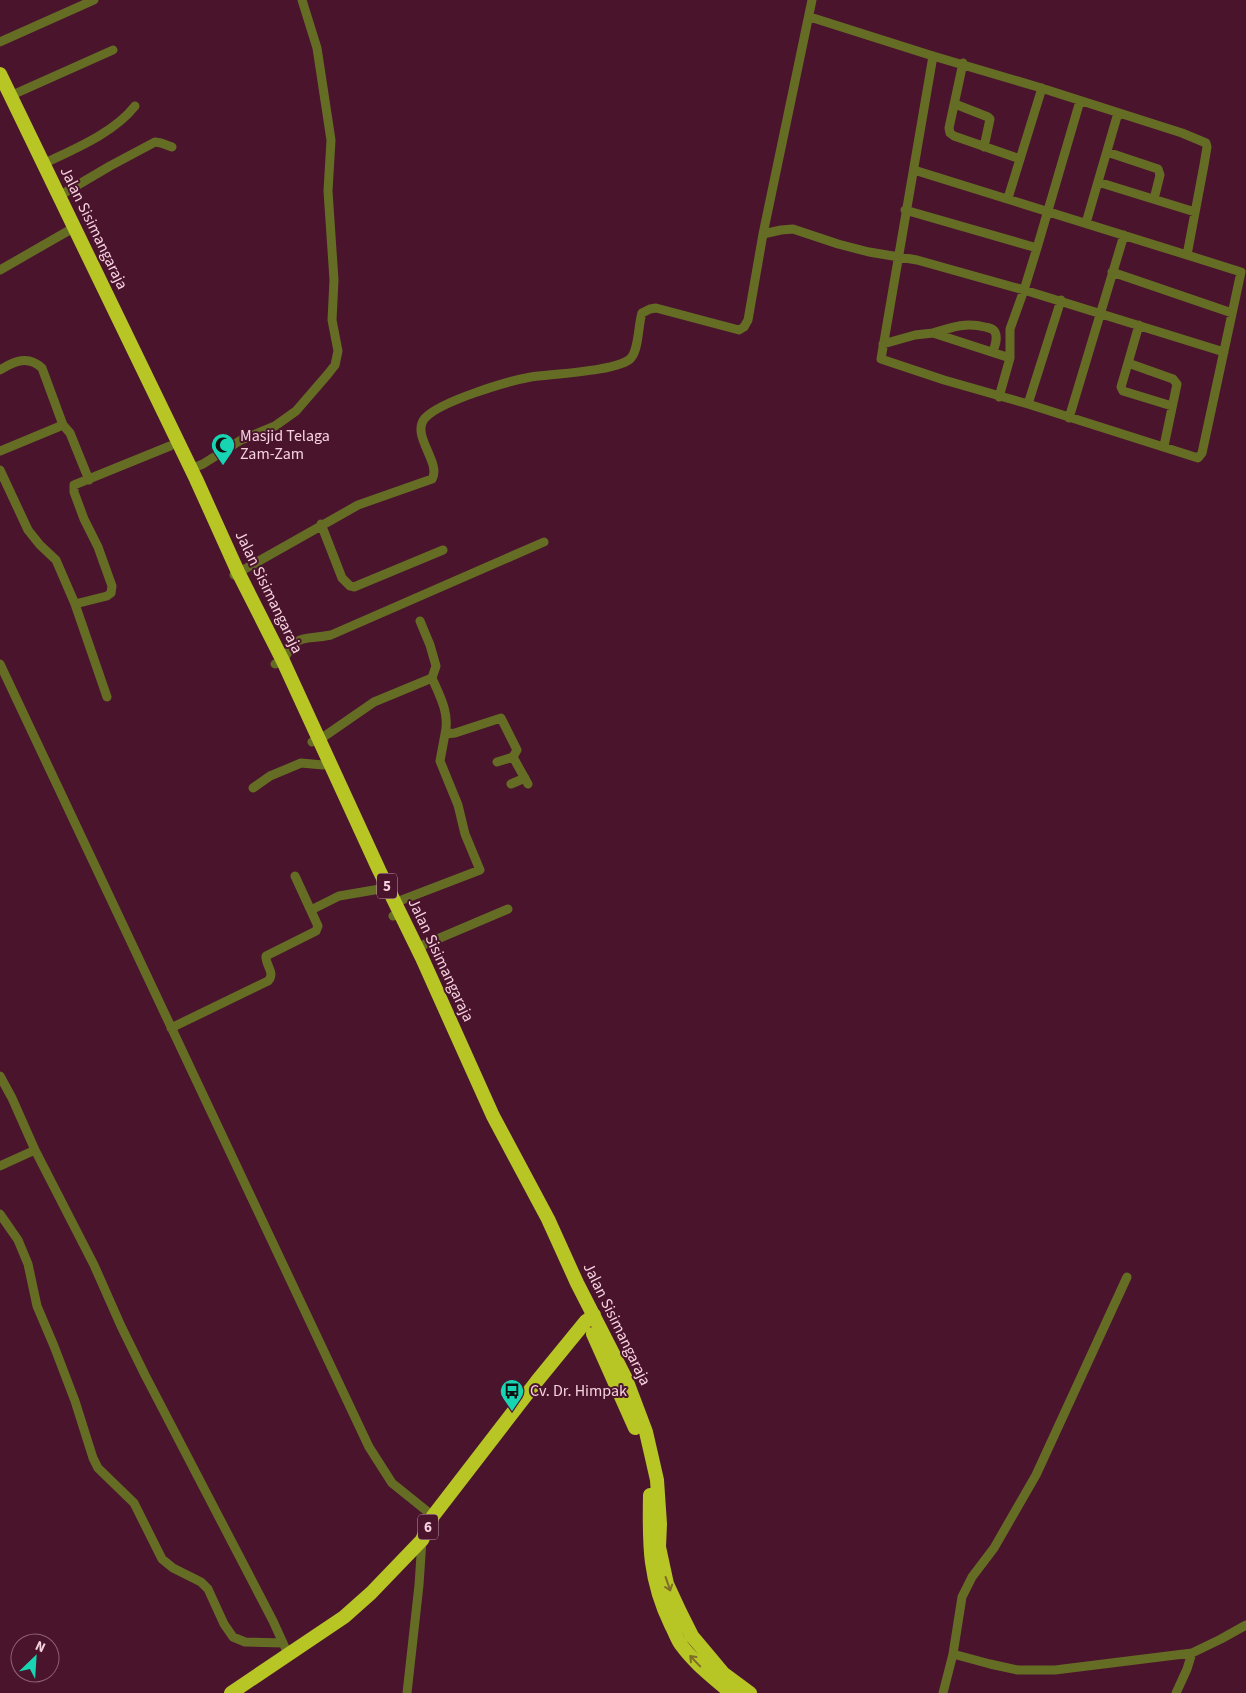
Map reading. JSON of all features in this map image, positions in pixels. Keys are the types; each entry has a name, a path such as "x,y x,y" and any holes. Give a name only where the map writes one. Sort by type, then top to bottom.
{"highway":[{"name":"Jalan Sisimangaraja","path":"0,74 5,92 192,477 236,574 419,959 488,1118 544,1221 588,1317 626,1379 646,1432 657,1480 660,1524 659,1546 667,1584 692,1636 723,1673 750,1693"},
{"name":"Jalan Sisimangaraja","path":"5,92 59,196 71,229 170,446 192,477"},
{"name":"Jalan Sisimangaraja","path":"316,741 323,765 380,889 397,914"},
{"name":"6","path":"231,1693 285,1649 344,1617 371,1593 422,1540 433,1516 536,1381 588,1317"},
{"path":"588,1317 634,1425 650,1474 651,1564 660,1602 681,1644 696,1662 732,1693"}],"street":[{"path":"0,42 94,0"},
{"path":"192,477 203,464 242,440 275,426 296,411 335,364 338,351 332,320 334,280 328,191 331,140 317,48 302,0"},
{"path":"236,574 321,524 358,505 432,479 433,467 421,434 424,420 444,407 502,383 531,377 604,368 625,362 632,357 635,351 642,313 650,309 665,310 739,330 744,327 748,320 763,234 810,17 812,0"},
{"path":"810,17 1042,88 1080,102 1182,133 1206,143 1206,156 1187,255"},
{"path":"5,92 113,50"},
{"path":"914,170 1048,210 1244,273 1232,313 1200,457 1198,458 1028,404 999,397 881,359 905,210 914,170 933,56"},
{"path":"963,64 949,128 950,133 1020,159"},
{"path":"1008,198 1042,88"},
{"path":"999,397 1010,358 1010,329 1037,248 1080,102"},
{"path":"954,104 990,119 984,147"},
{"path":"43,164 95,139 127,116 135,106"},
{"path":"1086,223 1118,113"},
{"path":"59,196 155,142 161,142 172,147"},
{"path":"1107,152 1158,169 1160,175 1154,199"},
{"path":"1098,182 1194,212"},
{"path":"905,210 1037,248"},
{"path":"0,270 71,229"},
{"path":"763,234 793,229 869,252 917,260 1061,300 1224,352"},
{"path":"1069,418 1124,235"},
{"path":"1112,272 1232,313"},
{"path":"1028,404 1061,300"},
{"path":"883,344 955,326 972,324 993,329 996,333 993,352"},
{"path":"1139,325 1122,387 1123,391 1172,406"},
{"path":"933,333 1010,358"},
{"path":"0,370 11,363 24,360 37,363 42,368 63,425 70,433 89,480"},
{"path":"1128,363 1175,380 1177,384 1164,446"},
{"path":"0,451 63,425"},
{"path":"75,604 107,596 112,590 112,586 73,488 76,484 170,446"},
{"path":"0,470 28,530 56,560 75,604 107,697"},
{"path":"321,524 342,578 350,586 354,587 444,550"},
{"path":"279,663 293,644 303,639 331,635 544,542"},
{"path":"397,914 394,903 480,870 465,834 458,805 440,761 447,723 444,707 432,678 436,666 420,621"},
{"path":"0,664 369,1447 392,1483 433,1516"},
{"path":"316,741 374,702 432,678"},
{"path":"445,734 456,733 499,717 516,750 512,756 497,762"},
{"path":"510,784 526,781 512,756"},
{"path":"253,788 270,776 301,763 323,765"},
{"path":"171,1028 268,981 272,973 266,961 266,956 316,931 318,926 294,876"},
{"path":"311,910 339,896 380,889"},
{"path":"419,959 421,946 508,909"},
{"path":"0,1076 35,1150 94,1265 145,1375 268,1612 285,1649"},
{"path":"0,1166 35,1150"},
{"path":"0,1214 18,1240 28,1264 38,1306 75,1401 98,1468 134,1503 162,1559 173,1568 201,1582 208,1589 224,1624 233,1637 245,1642 285,1649"},
{"path":"943,1693 953,1654 962,1597 972,1577 994,1548 1036,1475 1127,1277"},
{"path":"407,1693 422,1540"},
{"path":"953,1654 1018,1670 1046,1670 1192,1653 1246,1625"},
{"path":"1176,1693 1192,1653"}],"place":[{"name":"Masjid Telaga Zam-Zam","path":"223,466"},
{"name":"Cv. Dr. Himpak","path":"512,1412"}]}
